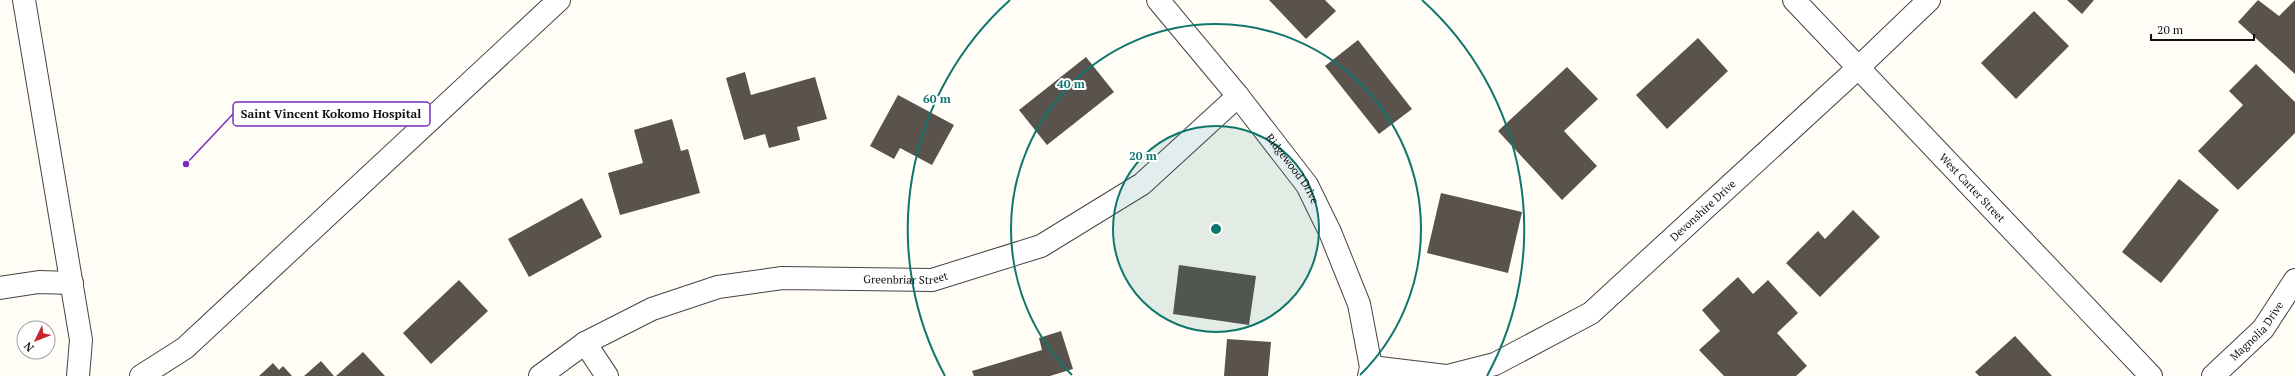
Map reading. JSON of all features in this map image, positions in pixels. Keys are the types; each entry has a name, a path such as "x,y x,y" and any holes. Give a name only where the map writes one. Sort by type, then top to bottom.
{"street":[{"path":"24,0 81,340 78,376"},
{"path":"141,376 185,348 559,0"},
{"name":"Ridgewood Drive","path":"1158,0 1238,96 1307,185 1330,232 1359,304 1370,372"},
{"name":"West Carter Street","path":"1794,0 2151,376"},
{"name":"Devonshire Drive","path":"1370,372 1447,376 1495,364 1591,313 1858,68 1929,0"},
{"name":"Greenbriar Street","path":"540,376 586,343 652,309 718,287 782,278 932,280 1041,246 1142,184 1238,96"},
{"name":"Magnolia Drive","path":"2213,376 2263,330 2295,280"},
{"path":"0,288 38,282 72,283"},
{"path":"586,343 606,376"}],"building":[{"path":"1269,0 1325,0 1336,11 1306,39"},
{"path":"2067,0 2094,0 2082,14"},
{"path":"2258,0 2279,16 2295,0 2295,74 2238,22"},
{"path":"2034,11 2069,46 2016,99 1981,63"},
{"path":"1698,38 1728,71 1667,129 1636,95"},
{"path":"1358,40 1412,109 1379,134 1325,66"},
{"path":"1086,57 1114,92 1047,145 1019,110"},
{"path":"2256,64 2295,102 2295,133 2238,190 2198,151 2243,105 2229,91"},
{"path":"1567,67 1598,99 1564,131 1597,166 1562,200 1498,131"},
{"path":"745,72 751,95 815,77 827,119 797,127 800,140 769,148 765,134 744,140 726,78"},
{"path":"898,95 954,125 932,165 900,148 894,159 870,146"},
{"path":"672,119 681,151 688,149 700,193 620,215 608,173 643,163 634,130"},
{"path":"2179,179 2219,210 2161,283 2122,252"},
{"path":"1441,193 1522,212 1508,273 1427,253"},
{"path":"582,198 602,237 529,277 508,239"},
{"path":"1853,210 1880,237 1820,297 1786,263 1818,231 1825,239"},
{"path":"1179,265 1256,276 1249,325 1173,314"},
{"path":"1738,277 1753,294 1768,280 1798,313 1777,333 1807,366 1796,376 1724,376 1699,350 1720,331 1702,310"},
{"path":"459,280 488,311 431,364 403,333"},
{"path":"1061,331 1073,369 1050,376 974,376 972,371 1042,350 1039,338"},
{"path":"2015,336 2052,376 1979,376 1975,372"},
{"path":"1227,339 1271,342 1268,376 1224,376"},
{"path":"363,352 385,376 336,376"},
{"path":"321,361 334,376 304,376"},
{"path":"273,363 279,370 283,366 292,376 259,376"}],"place":[{"name":"Saint Vincent Kokomo Hospital","path":"186,164"}]}
